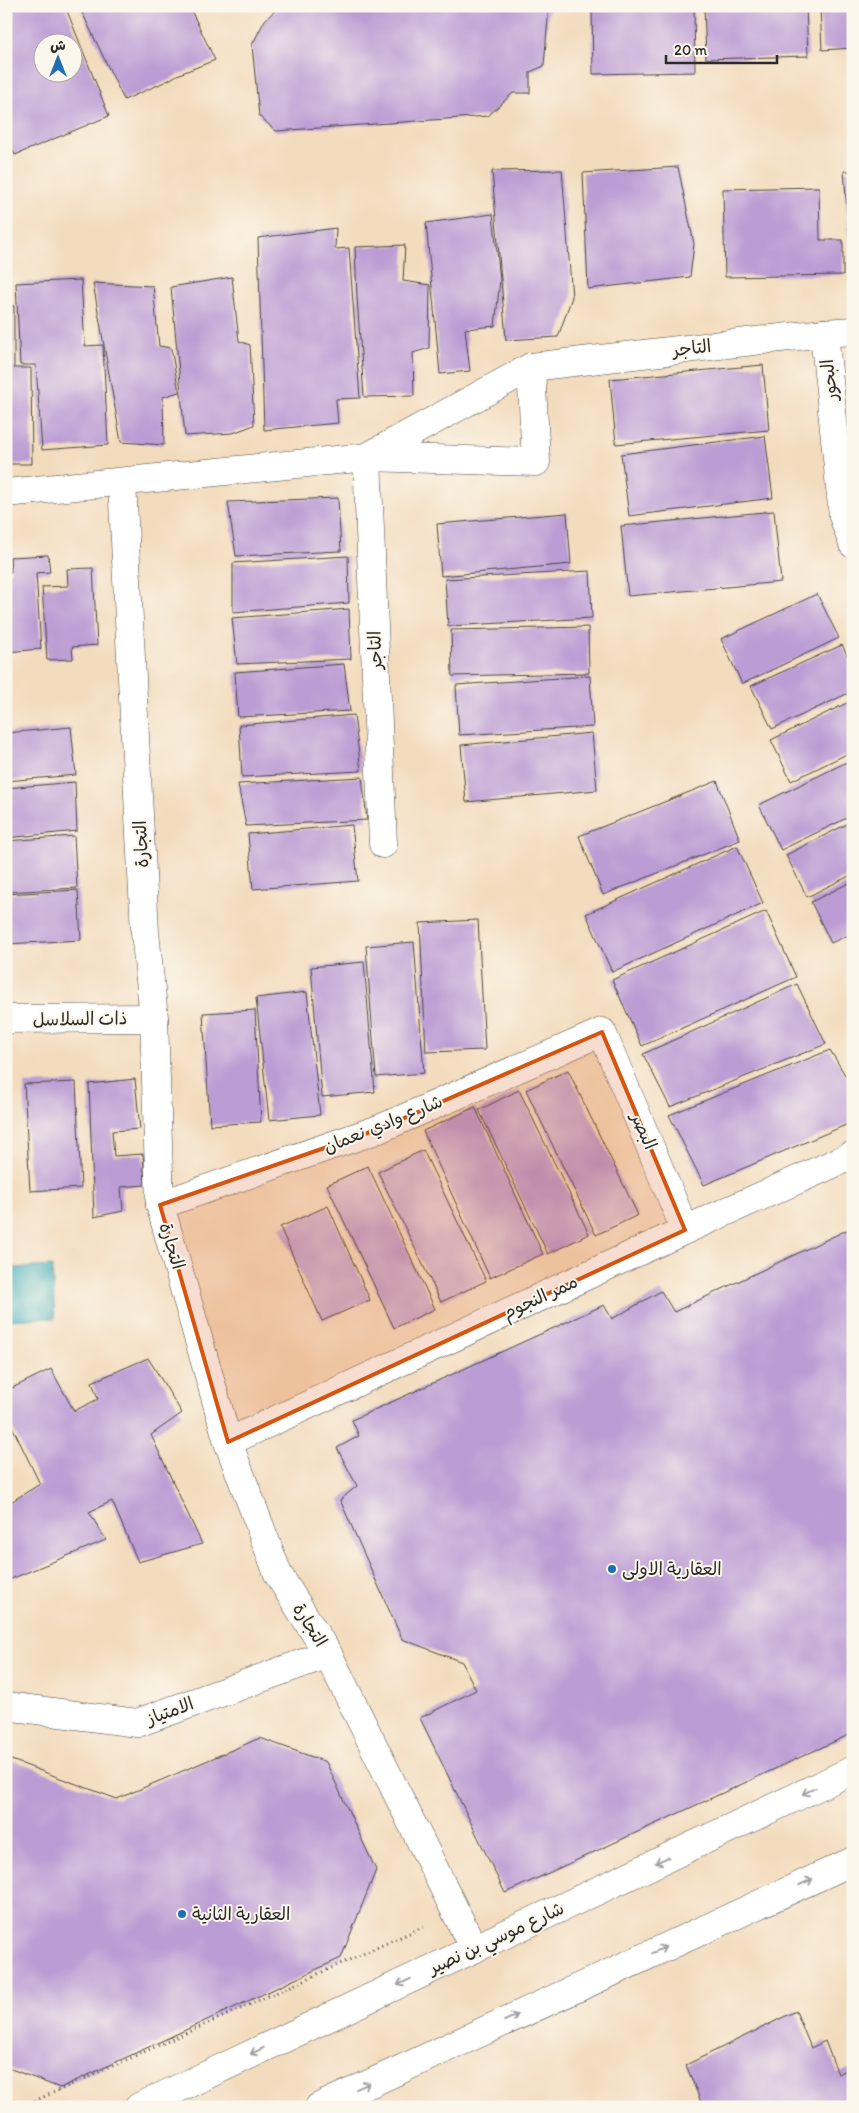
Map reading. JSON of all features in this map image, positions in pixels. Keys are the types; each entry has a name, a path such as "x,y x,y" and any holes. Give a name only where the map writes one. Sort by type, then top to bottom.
{"street":[{"name":"التاجر","path":"367,457 531,367 853,331"},
{"name":"البحور","path":"824,333 843,516 853,544"},
{"name":"التاجر","path":"6,493 367,457 536,462 531,367"},
{"name":"التاجر","path":"367,457 383,844"},
{"name":"التجارة","path":"122,482 145,932 154,1018 160,1205 228,1442 278,1574 328,1654 474,1948"},
{"name":"ذات السلاسل","path":"6,1019 154,1018"},
{"name":"شارع وادي نعمان","path":"160,1205 379,1129 602,1032"},
{"name":"البصر","path":"602,1032 685,1230"},
{"name":"ممر النجوم","path":"228,1442 685,1230 853,1155"},
{"name":"الامتياز","path":"6,1706 137,1723 328,1654"},
{"name":"شارع موسي بن نصير","path":"140,2107 853,1770"},
{"path":"319,2107 853,1861"}],"path":[{"path":"22,2107 456,1912"}],"highlighted area":[{"path":"602,1032 685,1230 228,1442 160,1205 379,1129"}],"water":[{"path":"52,1266 55,1318 6,1320 6,1268"}],"building":[{"path":"6,6 65,6 75,32 32,32 32,82 82,82 82,48 109,116 15,155 6,135"},
{"path":"79,6 189,6 215,60 177,75 124,100"},
{"path":"280,6 549,6 544,66 530,72 530,93 513,93 488,116 276,131 259,116 252,45 265,20"},
{"path":"592,6 694,6 695,72 593,74"},
{"path":"704,6 806,6 808,56 706,59"},
{"path":"820,6 853,6 853,48 822,50"},
{"path":"678,167 694,244 690,277 588,289 583,173"},
{"path":"562,170 572,297 558,337 506,340 492,171"},
{"path":"844,171 853,171 853,263 851,263"},
{"path":"819,187 820,240 843,240 843,275 725,277 723,189"},
{"path":"493,214 500,280 495,326 465,329 470,371 440,374 426,223"},
{"path":"336,228 335,249 349,248 360,398 336,399 338,423 264,430 258,238"},
{"path":"405,245 403,281 430,285 429,348 413,353 414,396 364,397 355,247"},
{"path":"232,277 239,341 250,345 254,425 233,433 185,436 171,287"},
{"path":"81,280 85,346 103,345 108,445 42,450 36,365 20,365 16,283"},
{"path":"93,283 153,286 159,346 171,348 179,392 163,397 164,445 121,442"},
{"path":"6,306 14,306 14,368 31,368 32,464 6,464"},
{"path":"763,365 769,430 616,444 610,379"},
{"path":"765,436 773,498 629,516 621,454"},
{"path":"338,498 341,551 236,556 228,502"},
{"path":"774,511 781,582 628,596 621,526"},
{"path":"567,513 571,564 441,576 437,524"},
{"path":"48,555 50,572 36,573 41,649 6,652 6,572 11,572 10,557"},
{"path":"348,556 349,603 233,612 233,563"},
{"path":"93,568 97,645 72,647 73,659 47,660 42,587 68,586 67,569"},
{"path":"590,571 592,618 448,626 445,579"},
{"path":"817,594 839,638 742,684 721,639"},
{"path":"349,609 351,659 237,664 232,618"},
{"path":"588,627 589,673 452,676 451,630"},
{"path":"842,645 853,667 853,691 772,729 751,686"},
{"path":"344,664 350,711 238,717 235,672"},
{"path":"590,676 593,727 459,735 456,685"},
{"path":"853,700 853,751 791,781 771,740"},
{"path":"354,715 361,771 242,777 239,725"},
{"path":"71,727 76,775 6,781 6,733"},
{"path":"592,733 597,790 466,802 461,745"},
{"path":"853,759 853,815 781,850 759,805"},
{"path":"362,777 367,820 246,826 238,784"},
{"path":"717,781 740,840 603,895 579,836"},
{"path":"75,782 77,831 6,838 6,788"},
{"path":"853,821 853,874 807,897 786,855"},
{"path":"352,825 358,881 253,889 248,834"},
{"path":"74,836 77,888 6,892 6,841"},
{"path":"737,846 763,903 612,972 586,914"},
{"path":"853,881 853,933 831,943 811,902"},
{"path":"78,890 81,940 6,944 6,894"},
{"path":"766,911 796,977 642,1046 612,980"},
{"path":"478,920 485,1050 426,1052 420,923"},
{"path":"414,942 424,1073 376,1077 366,946"},
{"path":"364,962 375,1092 322,1097 311,967"},
{"path":"797,984 826,1044 670,1107 643,1054"},
{"path":"307,992 320,1115 269,1120 256,998"},
{"path":"255,1010 261,1122 210,1125 203,1013"},
{"path":"830,1050 853,1088 853,1122 704,1185 669,1115"},
{"path":"568,1070 638,1215 596,1235 526,1090"},
{"path":"135,1079 140,1129 112,1131 114,1156 143,1154 145,1185 121,1187 123,1211 94,1217 89,1084"},
{"path":"76,1082 81,1188 30,1191 24,1084"},
{"path":"519,1090 589,1234 548,1254 479,1110"},
{"path":"475,1107 543,1254 490,1278 423,1131"},
{"path":"423,1150 486,1281 441,1302 378,1172"},
{"path":"368,1166 435,1309 394,1328 327,1185"},
{"path":"328,1206 370,1300 322,1321 280,1227"},
{"name":"العقارية الاولى","path":"853,1227 853,1733 505,1893 420,1718 476,1690 462,1662 402,1639 340,1500 357,1486 337,1448 359,1436 352,1420 604,1305 612,1319 661,1291 674,1312"},
{"path":"148,1358 182,1413 151,1435 202,1544 138,1562 112,1501 89,1512 106,1540 6,1581 6,1505 40,1484 6,1414 6,1391 51,1369 74,1411 98,1399 92,1382"},
{"name":"العقارية الثانية","path":"260,1738 326,1762 376,1870 341,1958 60,2088 6,2067 6,1758 117,1799"},
{"path":"796,2011 811,2048 825,2041 838,2074 853,2067 853,2107 692,2107 701,2102 686,2065"}],"place":[{"name":"العقارية الاولى","path":"612,1569"},
{"name":"العقارية الثانية","path":"182,1914"}]}
